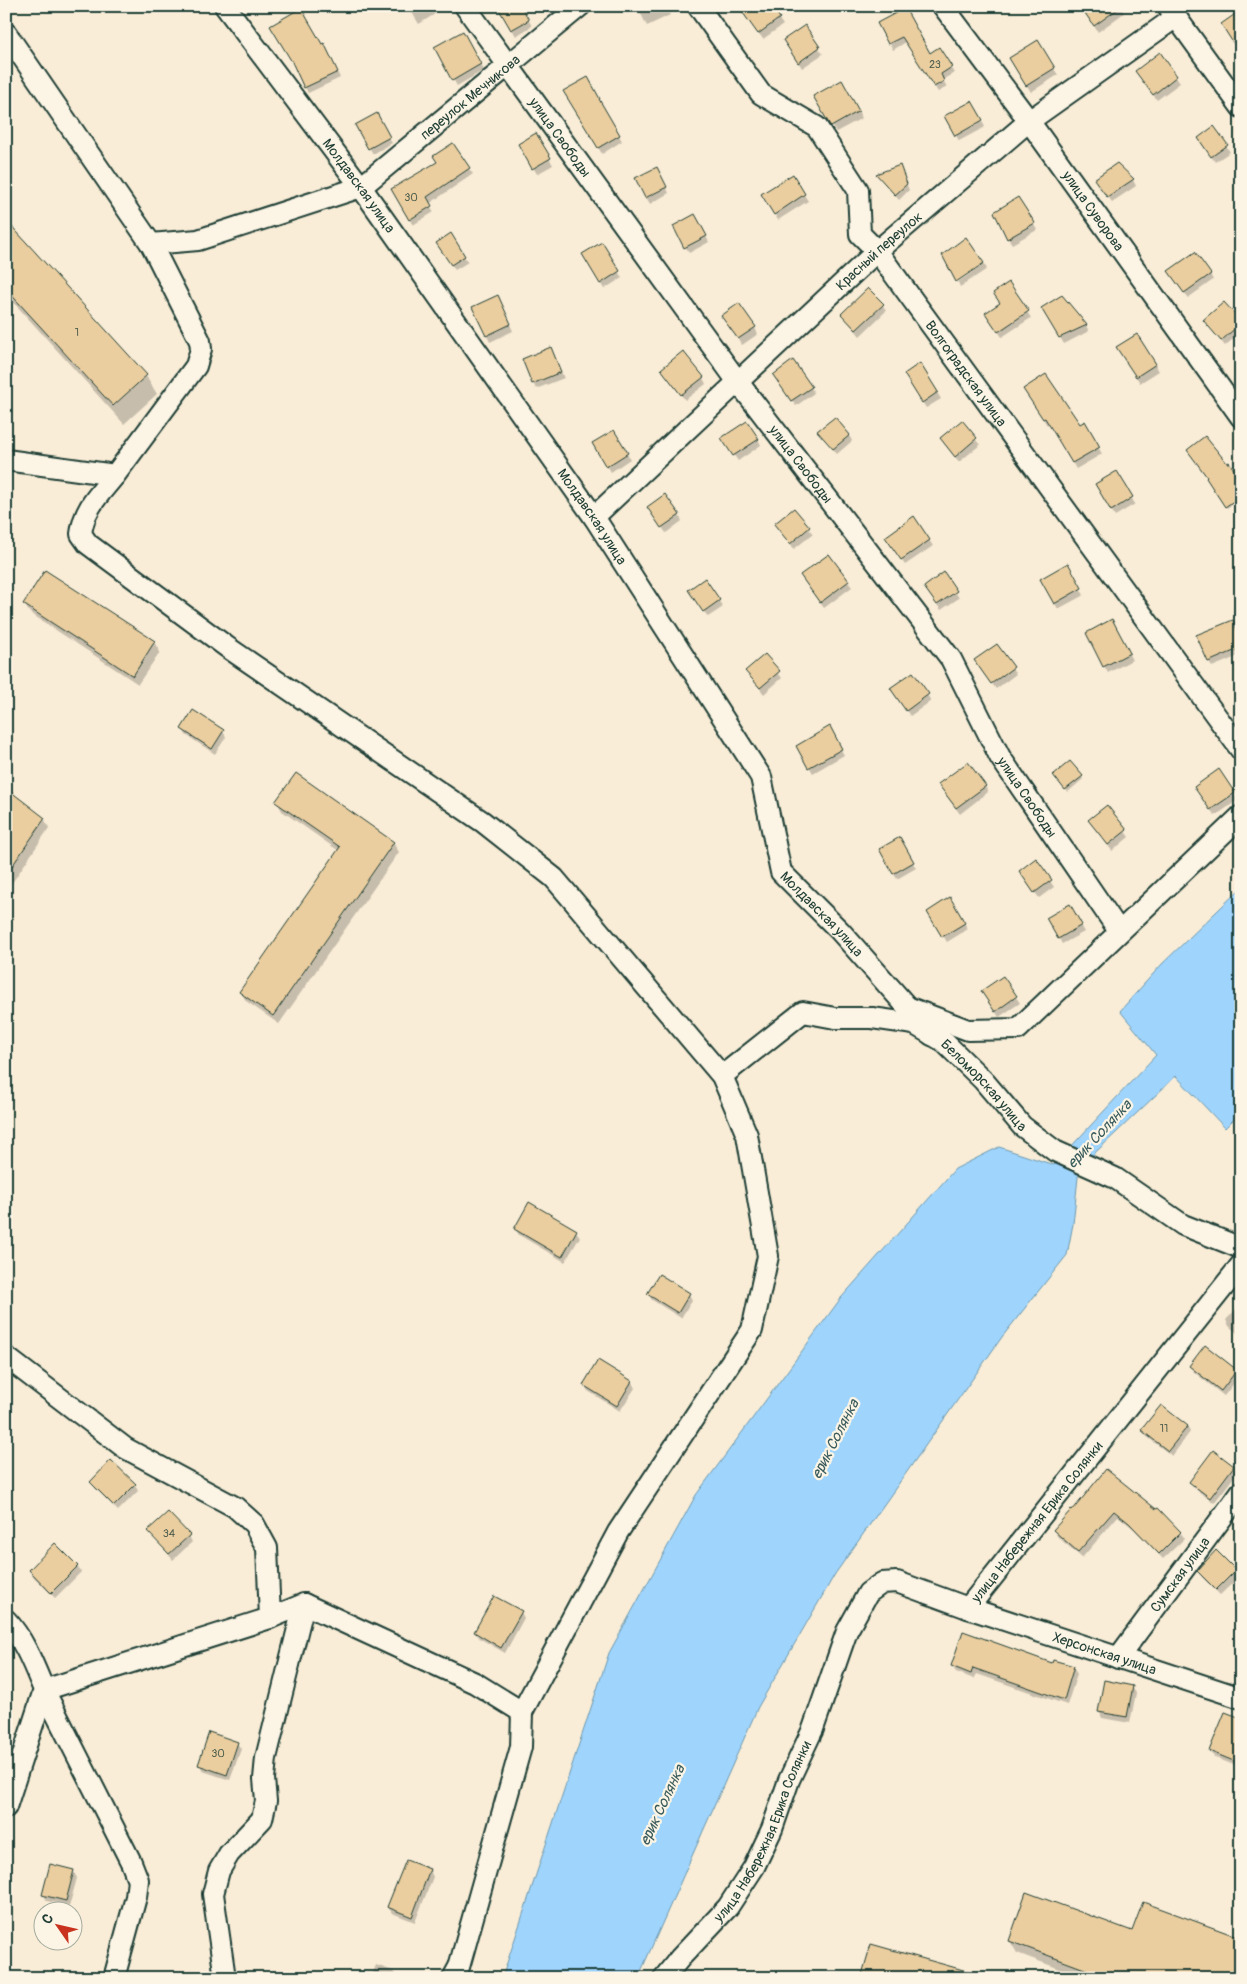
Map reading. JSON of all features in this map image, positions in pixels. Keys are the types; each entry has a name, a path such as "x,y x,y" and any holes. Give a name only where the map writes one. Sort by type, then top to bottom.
{"street":[{"name":"Молдавская улица","path":"226,6 361,187 594,517 761,777 782,872 840,931 932,1035"},
{"name":"улица Свободы","path":"465,6 738,382 951,659 1000,757 1119,931"},
{"name":"переулок Мечникова","path":"361,187 580,6"},
{"name":"Волгоградская улица","path":"698,6 761,94 817,127 858,190 860,234 877,251 1241,750"},
{"name":"улица Суворова","path":"943,6 1029,121 1241,417"},
{"path":"1174,10 1241,107"},
{"name":"Красный переулок","path":"594,517 877,251 1029,121 1174,10"},
{"path":"6,33 151,244 200,341 201,349 196,366 115,475 87,509 82,522 81,534 88,544 242,658 482,822 554,878 722,1076 746,1135 768,1256 752,1330 618,1532 522,1712 521,1747 459,1967 453,1978"},
{"path":"151,244 198,240 361,187"},
{"path":"6,460 115,475"},
{"path":"906,1006 968,1030 1018,1029 1241,816"},
{"name":"Беломорская улица","path":"722,1076 803,1012 835,1018 872,1018 914,1024 943,1041 983,1080 1022,1126 1055,1151 1115,1178 1183,1224 1241,1248"},
{"name":"улица Набережная Ерика Солянки","path":"664,1978 680,1958 728,1907 754,1867 772,1829 789,1780 813,1729 847,1631 868,1593 882,1583 898,1582 968,1608 1241,1265"},
{"path":"6,1357 125,1448 235,1507 254,1524 266,1548 270,1618"},
{"name":"Сумская улица","path":"1118,1658 1241,1492"},
{"path":"44,1690 270,1618 304,1604 474,1683 522,1712"},
{"path":"225,1978 213,1894 219,1871 229,1854 262,1819 266,1800 264,1779 266,1758 304,1604"},
{"name":"Херсонская улица","path":"968,1608 1241,1698"},
{"path":"6,1620 12,1626 25,1649 131,1862 138,1880 136,1897 114,1978"},
{"path":"6,1807 44,1690"}],"water":[{"name":"ерик Солянка","path":"1241,888 1241,1112 1225,1128 1176,1076 1079,1168 1073,1224 1067,1255 1002,1337 835,1574 758,1707 638,1978 502,1978 609,1653 696,1495 841,1298 955,1169 999,1147 1054,1165 1156,1055 1120,1011 1162,964"}],"building":[{"path":"497,6 521,6 529,20 511,30"},
{"path":"738,6 772,6 780,18 758,34"},
{"path":"1080,6 1122,6 1094,26"},
{"path":"301,8 322,44 324,43 338,72 304,88 292,62 270,26"},
{"path":"905,8 930,53 939,47 952,67 941,74 944,81 934,87 902,37 888,44 877,23"},
{"path":"1241,10 1241,55 1221,24"},
{"path":"805,25 820,47 798,63 783,40"},
{"path":"463,31 481,64 452,81 434,47"},
{"path":"1038,40 1055,68 1026,86 1009,58"},
{"path":"1160,52 1177,76 1153,95 1135,71"},
{"path":"588,77 620,135 598,148 563,91"},
{"path":"842,80 859,111 831,127 813,96"},
{"path":"972,101 983,120 955,136 944,116"},
{"path":"377,113 390,137 368,149 355,125"},
{"path":"1214,126 1228,145 1211,157 1198,138"},
{"path":"536,133 551,158 532,169 518,144"},
{"path":"453,143 470,168 427,197 432,206 409,220 391,189 437,162 433,156"},
{"path":"1117,163 1134,179 1107,197 1094,179"},
{"path":"900,165 907,184 895,195 876,174"},
{"path":"657,167 667,187 645,198 635,178"},
{"path":"793,174 805,194 774,215 761,194"},
{"path":"1018,197 1035,223 1007,239 994,212"},
{"path":"695,214 707,236 684,248 673,226"},
{"path":"6,220 147,375 113,406 6,289"},
{"path":"451,233 465,256 451,265 436,243"},
{"path":"966,237 984,263 956,282 942,255"},
{"path":"602,242 620,271 600,284 582,254"},
{"path":"1195,252 1211,274 1184,293 1168,271"},
{"path":"1009,282 1029,311 998,332 985,313 1000,303 993,293"},
{"path":"868,288 884,304 856,330 841,314"},
{"path":"498,295 511,324 486,336 472,307"},
{"path":"1062,295 1087,325 1059,338 1041,308"},
{"path":"1224,302 1241,323 1221,341 1203,320"},
{"path":"739,303 756,327 738,339 721,316"},
{"path":"1137,334 1156,364 1136,377 1116,347"},
{"path":"551,347 561,372 532,384 522,359"},
{"path":"683,351 704,377 681,395 661,369"},
{"path":"793,360 812,387 791,401 773,375"},
{"path":"920,363 938,392 922,403 904,374"},
{"path":"1046,374 1080,424 1085,421 1100,447 1072,463 1045,418 1043,419 1023,389"},
{"path":"835,417 850,435 833,449 817,431"},
{"path":"962,420 977,438 955,457 940,438"},
{"path":"747,421 759,439 733,456 721,438"},
{"path":"614,430 628,453 606,467 592,443"},
{"path":"1205,436 1227,463 1229,462 1241,480 1241,496 1225,507 1207,477 1187,450"},
{"path":"1117,471 1133,497 1111,511 1095,484"},
{"path":"665,494 680,515 661,528 647,507"},
{"path":"794,508 810,527 790,544 774,524"},
{"path":"914,516 930,540 901,560 885,537"},
{"path":"829,554 849,581 820,603 800,575"},
{"path":"1068,563 1082,588 1054,604 1040,579"},
{"path":"45,570 155,641 133,676 23,604"},
{"path":"944,572 957,591 937,605 924,587"},
{"path":"705,578 720,600 703,612 688,590"},
{"path":"1112,619 1130,653 1103,667 1086,633"},
{"path":"1233,620 1241,640 1241,648 1208,662 1196,635"},
{"path":"997,644 1014,667 991,684 974,660"},
{"path":"765,654 780,671 760,688 745,671"},
{"path":"913,672 929,694 906,711 890,688"},
{"path":"193,710 224,730 212,749 181,729"},
{"path":"830,726 842,749 808,768 796,746"},
{"path":"1070,761 1083,776 1065,790 1053,775"},
{"path":"968,762 986,786 956,808 938,784"},
{"path":"1219,769 1235,793 1210,810 1194,787"},
{"path":"296,773 394,842 273,1016 239,992 340,847 275,802"},
{"path":"6,788 45,818 6,875"},
{"path":"1107,805 1127,830 1108,845 1088,820"},
{"path":"900,837 914,862 893,874 879,849"},
{"path":"1036,858 1052,880 1034,893 1019,871"},
{"path":"950,897 965,923 942,937 927,912"},
{"path":"1070,904 1082,925 1058,939 1046,918"},
{"path":"1003,976 1017,996 995,1012 981,991"},
{"path":"529,1202 577,1230 562,1257 514,1229"},
{"path":"659,1274 690,1293 678,1313 647,1294"},
{"path":"1205,1345 1237,1370 1221,1391 1189,1366"},
{"path":"598,1360 632,1381 617,1406 583,1385"},
{"path":"1161,1405 1188,1426 1168,1451 1141,1430"},
{"path":"1213,1450 1234,1466 1210,1498 1189,1482"},
{"path":"111,1460 136,1484 114,1506 90,1482"},
{"path":"1106,1469 1156,1509 1158,1508 1181,1532 1159,1554 1129,1523 1114,1511 1078,1552 1053,1530 1072,1511"},
{"path":"168,1512 190,1535 169,1554 147,1531"},
{"path":"55,1543 78,1566 51,1593 29,1570"},
{"path":"1216,1550 1236,1570 1216,1590 1197,1571"},
{"path":"494,1596 522,1611 501,1648 474,1632"},
{"path":"963,1631 1052,1663 1053,1660 1074,1666 1064,1700 973,1668 971,1674 951,1666"},
{"path":"1104,1680 1133,1686 1127,1717 1098,1712"},
{"path":"1225,1712 1241,1718 1241,1764 1209,1751"},
{"path":"209,1732 238,1742 227,1775 198,1765"},
{"path":"406,1860 430,1869 412,1917 387,1907"},
{"path":"50,1864 74,1870 66,1901 42,1895"},
{"path":"1026,1892 1132,1931 1143,1902 1241,1938 1241,1978 1109,1978 1009,1941"},
{"path":"871,1944 974,1973 974,1978 861,1978"}]}
